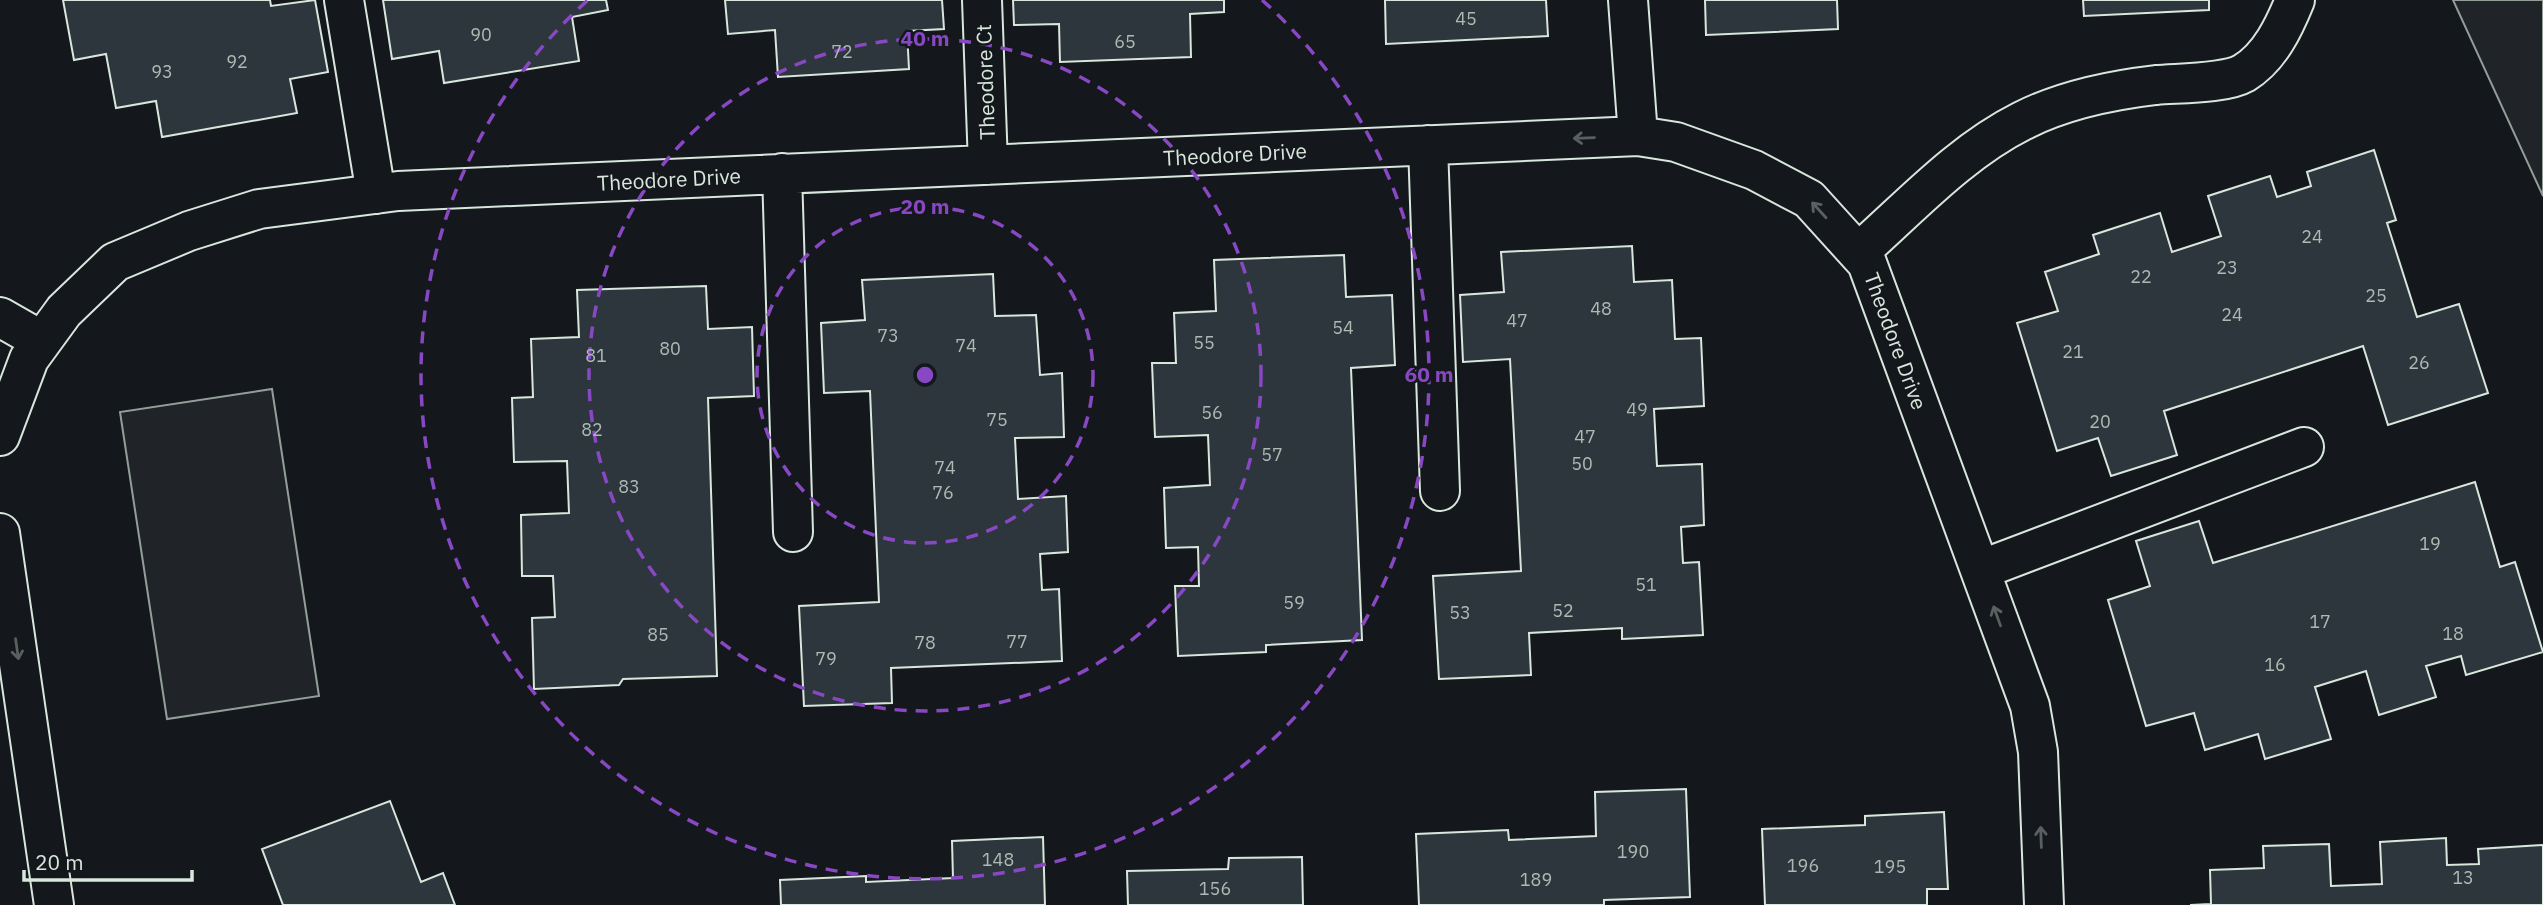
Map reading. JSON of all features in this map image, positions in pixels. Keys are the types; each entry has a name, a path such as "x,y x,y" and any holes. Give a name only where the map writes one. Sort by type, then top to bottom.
{"street":[{"path":"344,0 376,194"},
{"name":"Theodore Ct","path":"982,0 988,164"},
{"path":"1629,0 1638,136"},
{"path":"1858,253 1975,148 2024,120 2094,97 2151,86 2242,75 2263,59 2285,25 2295,0"},
{"name":"Theodore Drive","path":"0,436 29,359 64,311 116,262 189,231 259,209 376,194 782,173 1638,136 1676,142 1754,170 1809,199 1867,263 2030,706 2038,752 2044,905"},
{"path":"1429,145 1440,491"},
{"path":"782,173 793,532"},
{"path":"0,317 42,341"},
{"path":"1980,570 2304,447"},
{"path":"0,533 4,589 54,905"}],"shaded area":[{"path":"2453,0 2543,0 2543,196"},
{"path":"272,389 319,696 167,719 120,412"}],"building":[{"path":"63,0 270,0 271,6 315,0 328,72 290,79 297,113 162,137 156,101 116,108 106,54 74,60"},
{"path":"383,0 606,0 608,10 572,17 579,61 444,83 439,51 392,59"},
{"path":"725,0 942,0 944,29 907,31 909,69 778,77 775,30 728,34"},
{"path":"1013,0 1224,0 1224,12 1190,14 1191,57 1060,62 1059,24 1014,25"},
{"path":"1385,0 1546,0 1548,36 1386,44"},
{"path":"1705,0 1837,0 1838,29 1706,35"},
{"path":"2083,0 2209,0 2209,10 2084,16"},
{"path":"2374,150 2396,220 2387,223 2417,317 2459,304 2488,393 2388,425 2363,346 2164,411 2177,455 2111,476 2098,438 2057,451 2017,323 2058,311 2045,272 2099,254 2093,235 2160,213 2172,252 2221,236 2208,196 2270,176 2277,197 2311,186 2307,172"},
{"path":"1632,246 1634,282 1672,280 1675,339 1701,338 1704,406 1654,409 1657,466 1702,464 1704,525 1681,527 1683,563 1699,562 1703,635 1622,639 1622,628 1529,633 1531,675 1439,679 1433,576 1521,571 1510,359 1463,362 1460,295 1504,292 1501,252"},
{"path":"1344,255 1346,297 1392,295 1395,365 1351,368 1362,640 1266,645 1266,652 1178,656 1175,586 1199,586 1198,547 1166,548 1164,488 1210,485 1208,435 1155,437 1152,363 1176,363 1174,313 1216,311 1214,260"},
{"path":"993,274 995,316 1036,315 1040,375 1062,373 1064,437 1015,438 1018,499 1066,496 1068,552 1040,554 1042,590 1059,589 1062,661 891,668 892,703 804,706 799,606 879,602 870,391 824,393 821,323 865,320 862,280"},
{"path":"706,286 708,329 752,327 754,396 708,398 717,676 623,679 619,685 534,689 532,618 555,617 553,576 522,576 521,515 569,513 567,461 514,462 512,398 533,397 531,339 579,337 577,290"},
{"path":"2475,482 2500,567 2515,562 2543,652 2466,675 2461,656 2426,666 2436,697 2379,715 2366,671 2315,687 2331,739 2265,759 2258,734 2205,750 2194,713 2146,726 2108,600 2150,586 2136,541 2199,521 2213,563"},
{"path":"1686,789 1690,897 1604,900 1604,905 1419,905 1416,834 1508,830 1509,840 1596,836 1595,792"},
{"path":"390,801 421,882 443,873 455,905 283,905 262,849"},
{"path":"1944,812 1948,889 1927,889 1927,905 1765,905 1762,829 1865,825 1865,816"},
{"path":"1043,837 1045,905 781,905 780,880 866,876 866,882 953,878 952,841"},
{"path":"2446,838 2447,865 2479,864 2478,849 2543,845 2543,905 2190,905 2211,904 2210,870 2264,868 2263,846 2329,844 2331,886 2382,884 2380,842"},
{"path":"1302,857 1303,905 1128,905 1127,871 1228,869 1229,858"}]}
